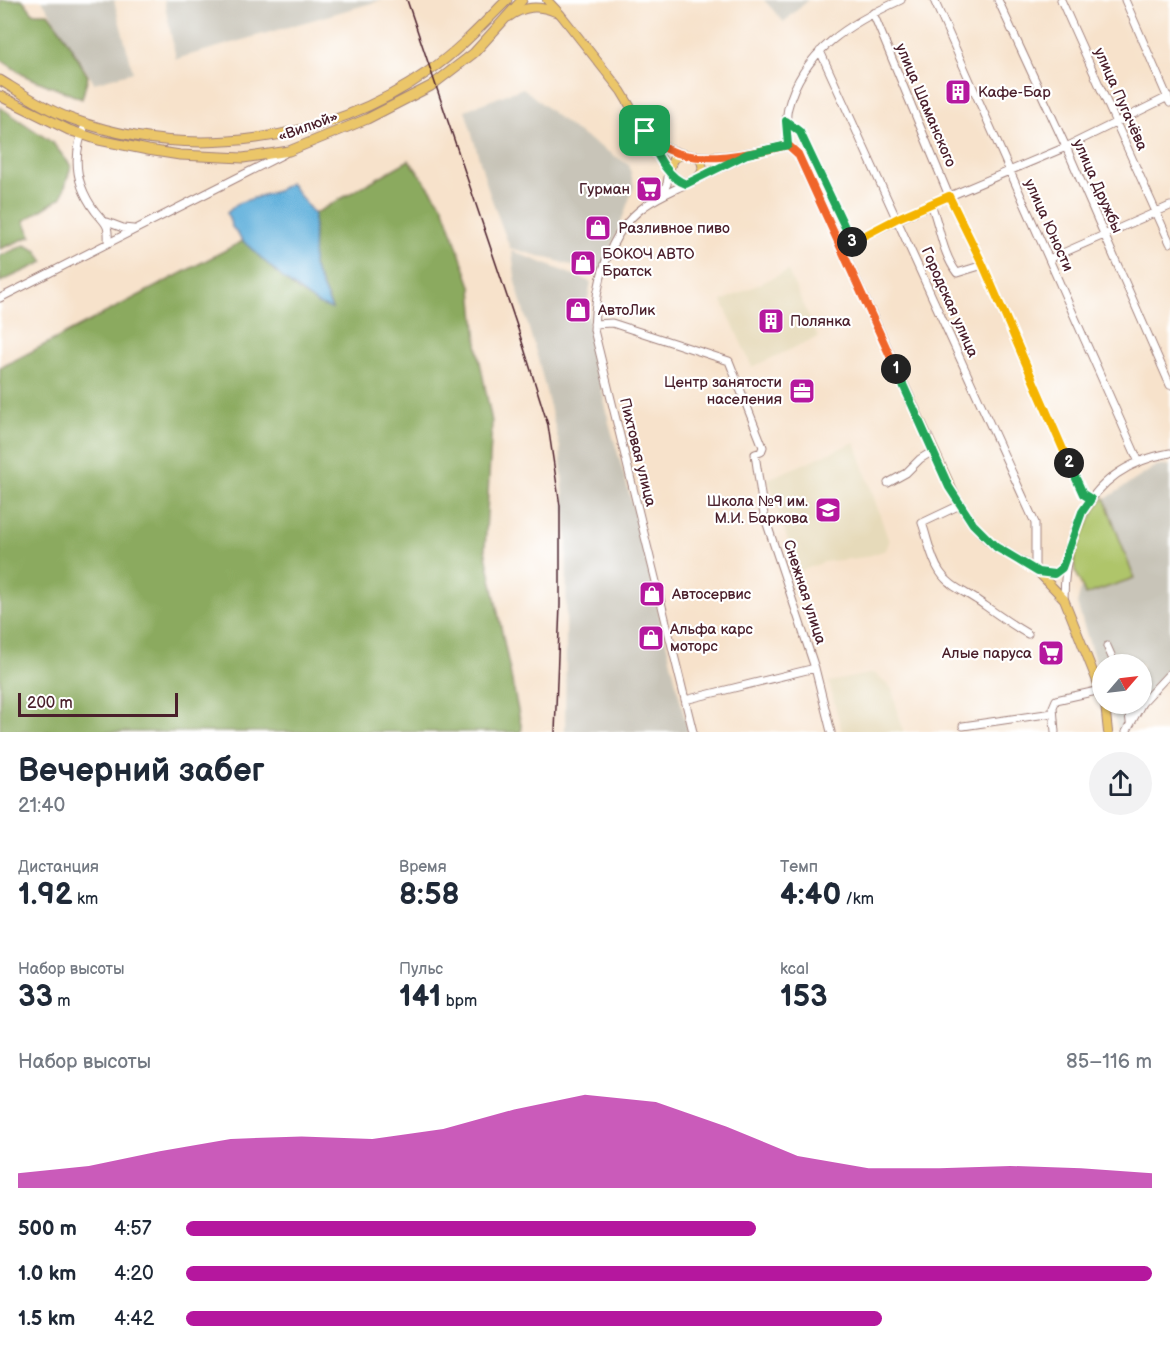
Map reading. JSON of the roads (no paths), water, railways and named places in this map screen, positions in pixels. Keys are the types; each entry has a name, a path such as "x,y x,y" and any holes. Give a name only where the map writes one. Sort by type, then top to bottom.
{"highway":[{"name":"«Вилюй»","path":"0,80 62,114 134,136 180,142 214,142 286,133 332,120 369,105 408,84 447,58 507,0"},
{"name":"«Вилюй»","path":"0,96 44,119 99,140 180,155 243,158 289,151 367,119 431,86 474,53 522,0"}],"main road":[{"path":"549,0 621,91 676,179 686,184 747,154"},
{"path":"504,21 514,13 530,7 547,9 561,15"},
{"path":"645,131 668,149 694,156 747,154 788,145 798,154 933,451 960,505 979,531 996,547 1036,571 1064,599 1092,668"},
{"path":"669,171 673,159 684,154"},
{"path":"694,156 701,160 703,166 697,179"},
{"path":"1106,714 1108,732"}],"street":[{"path":"492,14 501,0"},
{"path":"788,145 786,121 788,108 798,82 820,51 838,34 873,13 901,0"},
{"name":"улица Юности","path":"934,0 1138,460"},
{"name":"улица Дружбы","path":"998,0 1105,234 1170,385"},
{"name":"улица Пугачёва","path":"1061,0 1170,243"},
{"path":"841,247 898,218 1066,147 1116,122 1169,100 1125,0"},
{"name":"улица Шаманского","path":"873,13 949,196 983,265 1083,494 1091,499"},
{"name":"Городская улица","path":"820,51 1035,523 1036,571"},
{"path":"786,121 800,132 852,242"},
{"path":"86,123 81,134 76,159 78,174 84,192 95,211 106,222 109,230 108,243"},
{"path":"0,298 289,151"},
{"path":"659,197 667,184 669,171"},
{"name":"Пихтовая улица","path":"686,184 659,197 629,221 612,248 599,284 594,324 596,340 693,732"},
{"path":"931,204 942,244 957,273 983,265"},
{"path":"1049,259 1170,206"},
{"path":"106,222 123,228 135,229"},
{"name":"Снежная улица","path":"594,324 612,323 729,361 763,447 761,452 755,454 764,515 815,668 831,732"},
{"path":"888,483 906,474 920,459 933,451"},
{"path":"1036,571 1054,574 1062,568 1082,512 1111,477 1138,460 1170,453"},
{"path":"960,505 922,523 930,551 939,571 951,585 1028,634"},
{"path":"1064,599 1064,573 1067,557"},
{"path":"1107,646 1111,654"},
{"path":"685,700 815,668"},
{"path":"1128,728 1142,703 1170,673"},
{"path":"1055,732 1053,707 1056,700 1092,694"},
{"path":"963,726 1053,713"}],"water":[{"path":"290,183 314,214 313,266 332,309 318,304 285,280 243,241 232,227 227,213 238,203 277,191"}],"railway":[{"path":"407,0 548,425 560,506 560,605 555,732"}],"place":[{"name":"Кафе-Бар","path":"958,92"},
{"name":"Гурман","path":"649,189"},
{"name":"Разливное пиво","path":"598,228"},
{"name":"БОКОЧ АВТО Братск","path":"583,263"},
{"name":"АвтоЛик","path":"578,310"},
{"name":"Полянка","path":"771,321"},
{"name":"Центр занятости населения","path":"802,391"},
{"name":"Школа №9 им. М.И. Баркова","path":"828,510"},
{"name":"Автосервис","path":"652,594"},
{"name":"Альфа карс моторс","path":"651,638"},
{"name":"Алые паруса","path":"1051,653"}]}
